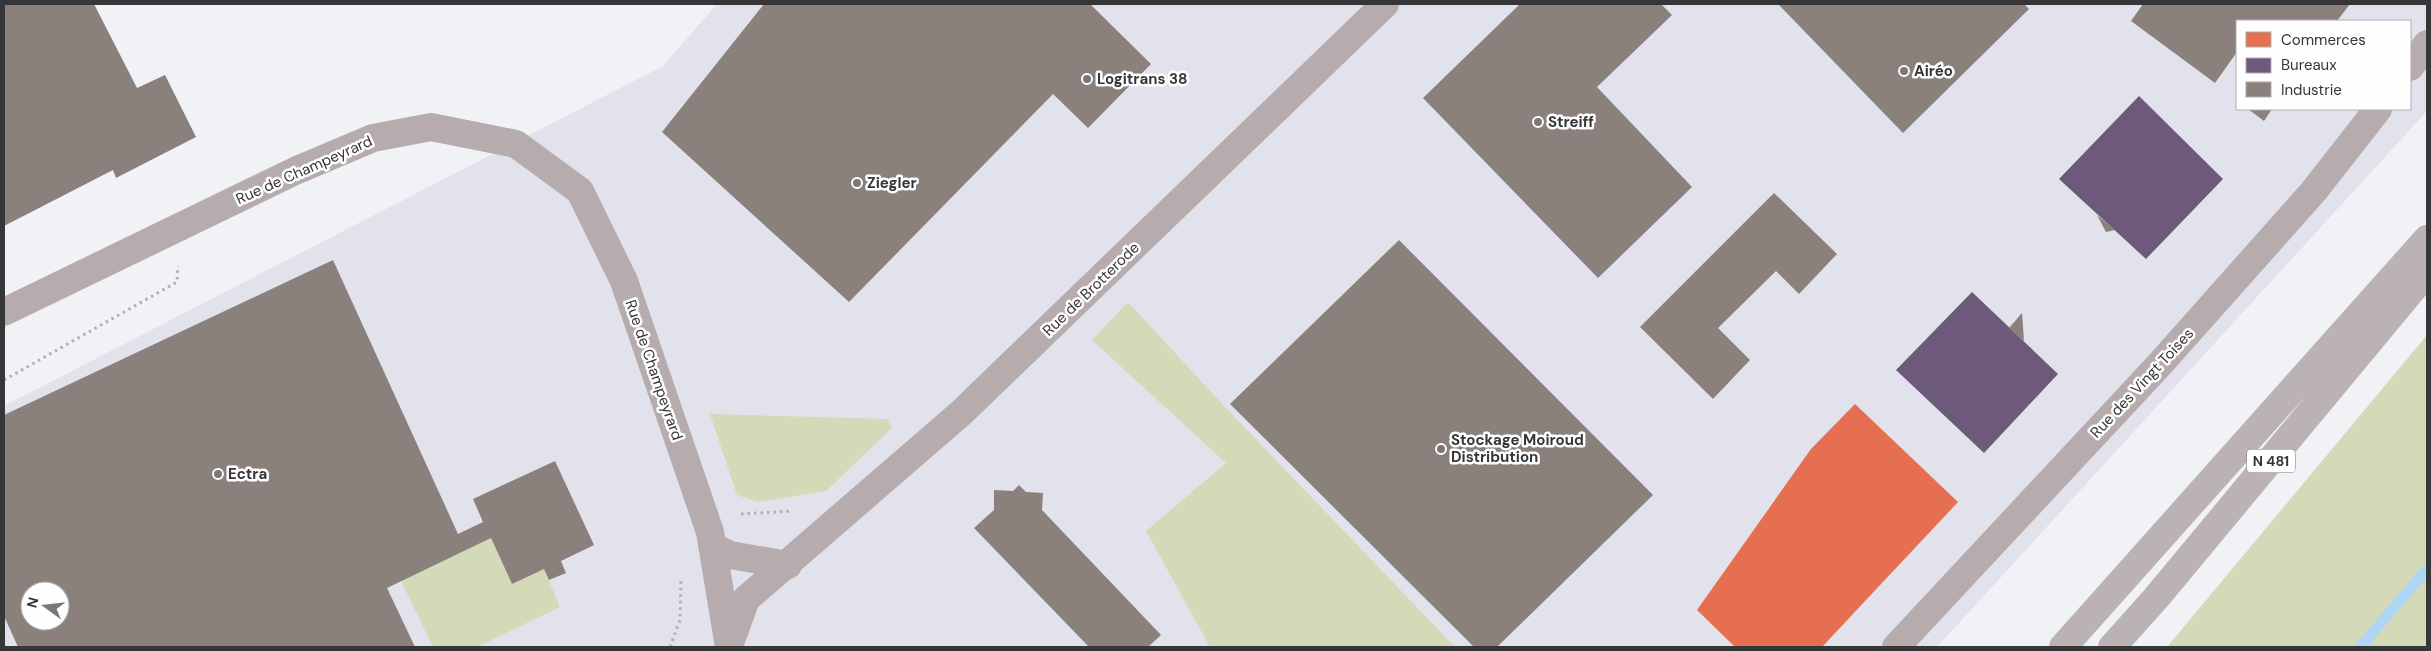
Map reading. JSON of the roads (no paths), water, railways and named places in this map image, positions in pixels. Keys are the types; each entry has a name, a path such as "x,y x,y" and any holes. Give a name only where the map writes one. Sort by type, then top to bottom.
{"highway":[{"path":"2063,647 2427,239"},
{"name":"N 481","path":"2112,647 2156,598 2427,272"}],"street":[{"name":"Rue de Brotterode","path":"729,647 746,599 788,565 961,413 1385,4"},
{"path":"2411,66 2427,44"},
{"name":"Rue des Vingt Toises","path":"1896,647 2160,364 2313,192 2377,110"},
{"name":"Rue de Champeyrard","path":"4,312 295,171 373,138 431,127 516,144 580,191 624,281 707,523 729,647"},
{"path":"712,546 730,554 788,565"}],"waterway":[{"path":"2360,647 2427,569"}],"place":[{"name":"Airéo","path":"1904,71"},
{"name":"Logitrans 38","path":"1087,79"},
{"name":"Streiff","path":"1538,122"},
{"name":"Ziegler","path":"857,183"},
{"name":"Stockage Moiroud Distribution","path":"1441,449"},
{"name":"Ectra","path":"218,474"}]}
